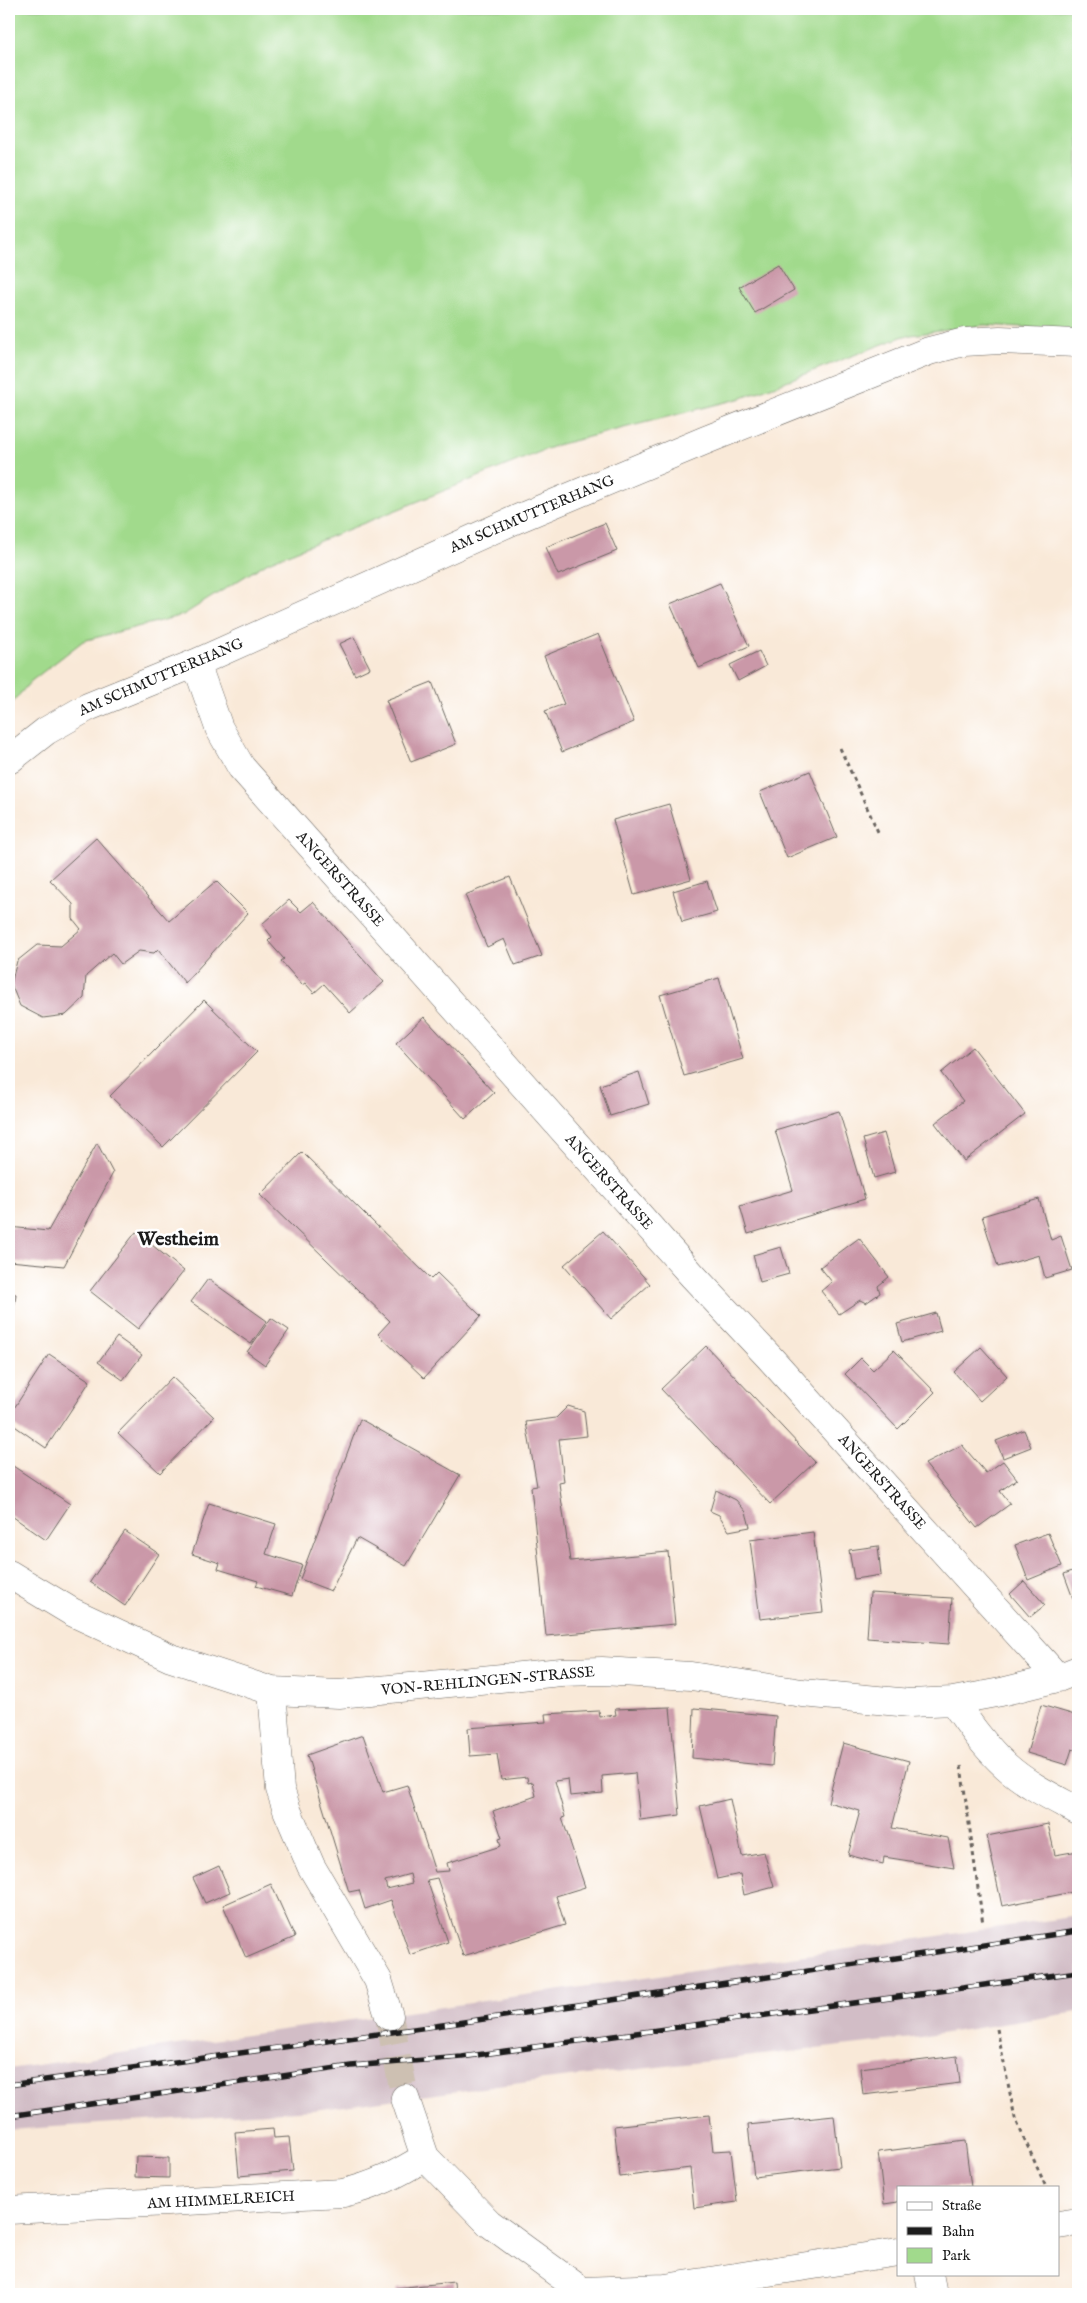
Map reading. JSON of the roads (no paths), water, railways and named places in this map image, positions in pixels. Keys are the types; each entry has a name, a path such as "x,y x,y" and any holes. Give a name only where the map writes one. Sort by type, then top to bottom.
{"street":[{"name":"AM SCHMUTTERHANG","path":"9,760 46,731 88,707 196,663 517,519 706,440 929,351 964,342 1000,340 1078,343"},
{"name":"ANGERSTRASSE","path":"196,663 220,728 241,767 679,1261 1068,1674"},
{"name":"VON-REHLINGEN-STRASSE","path":"9,1574 72,1612 171,1658 272,1691 339,1694 560,1672 602,1671 706,1677 857,1700 910,1703 952,1701 1068,1674"},
{"path":"272,1691 280,1789 287,1810 312,1866 378,1980 389,2016"},
{"path":"952,1701 973,1730 1007,1767 1040,1791 1078,1811"},
{"path":"405,2098 425,2157 489,2223 577,2292 665,2288 897,2252"},
{"name":"AM HIMMELREICH","path":"9,2210 342,2193 394,2177 425,2157"},
{"path":"1060,2225 1078,2222"},
{"path":"929,2276 933,2294"}],"tunnel":[{"path":"389,2016 405,2098"}],"railway":[{"path":"9,2085 457,2023 1078,1931"},
{"path":"9,2116 351,2066 462,2057 1078,1972"}],"district":[{"name":"Westheim","path":"178,1239"}]}
